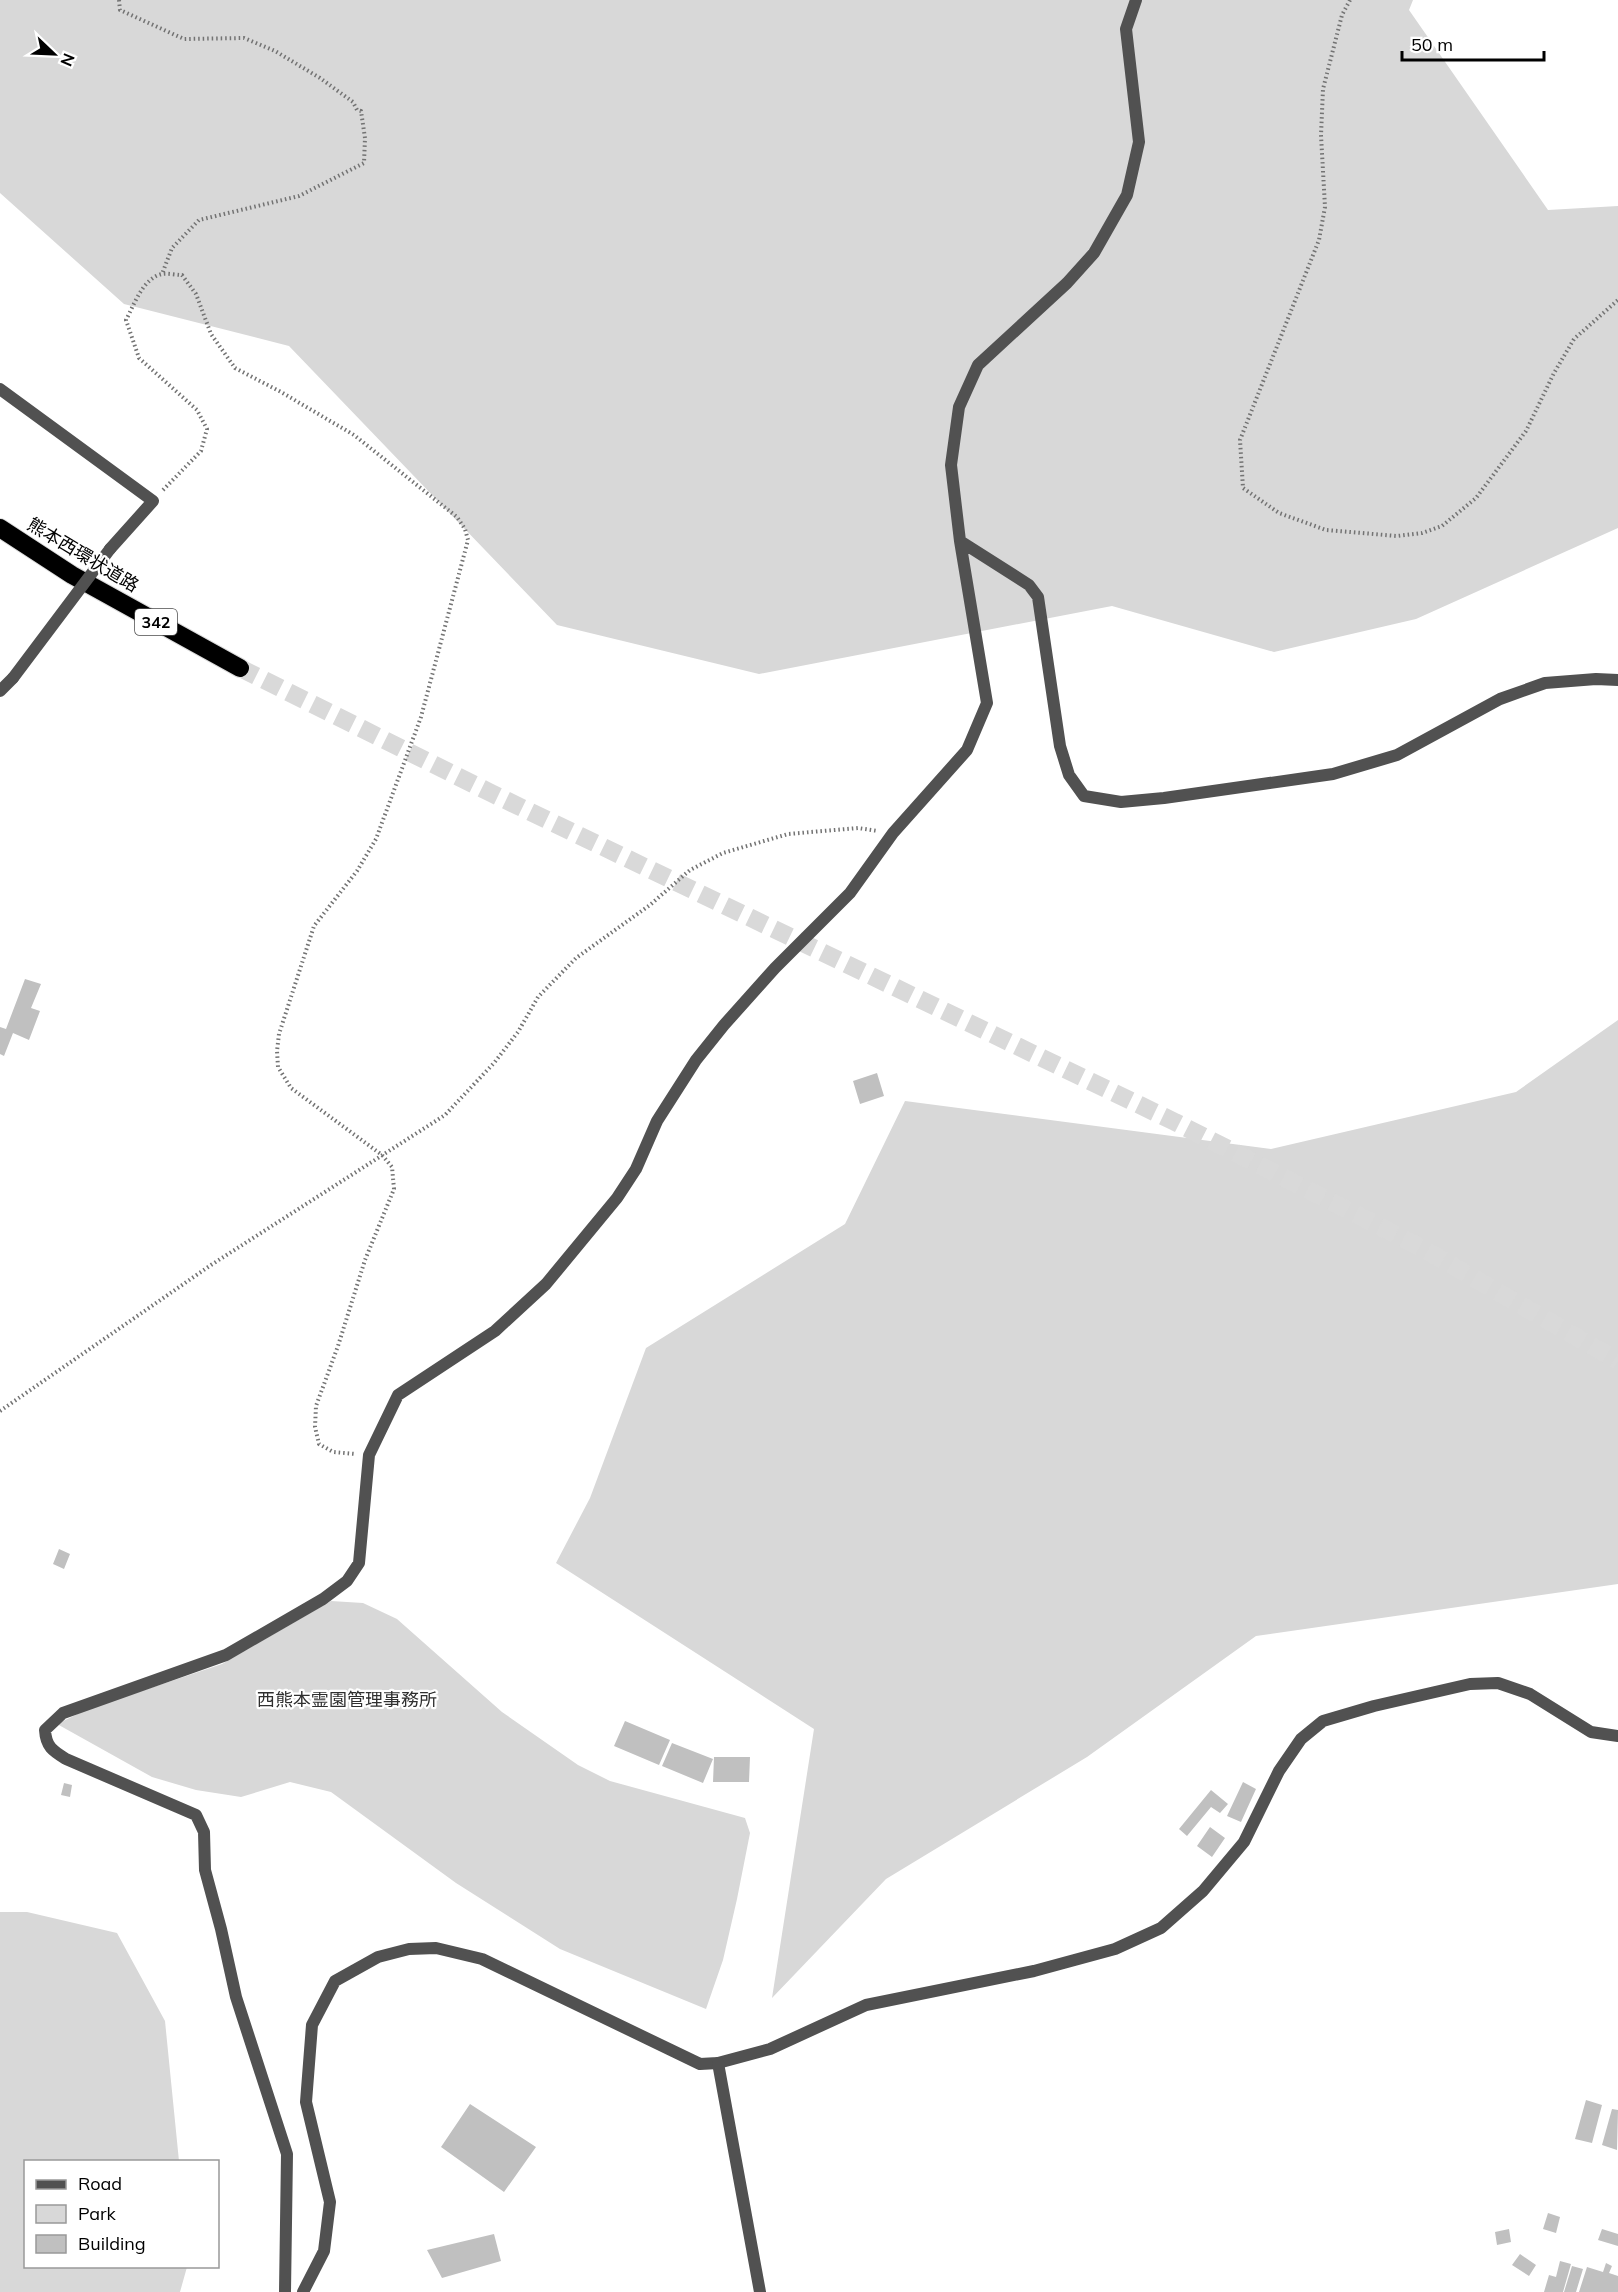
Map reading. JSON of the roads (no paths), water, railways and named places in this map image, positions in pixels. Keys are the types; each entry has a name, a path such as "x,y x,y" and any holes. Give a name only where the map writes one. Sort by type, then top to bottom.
{"highway":[{"path":"0,523 72,575"},
{"name":"熊本西環状道路","path":"0,528 72,575 240,668"},
{"path":"0,537 72,575"}],"street":[{"path":"285,2292 287,2154 236,1997 205,1870 204,1832 196,1815 51,1751 46,1741 45,1730 63,1713 226,1655 323,1599 347,1581 359,1563 369,1455 398,1395 495,1331 546,1284 617,1198 636,1169 657,1121 696,1060 775,968 850,893 893,833 967,750 987,703 960,541 951,465 959,407 978,365 1067,283 1094,253 1127,195 1139,142 1126,29 1136,0"},
{"path":"0,389 153,501 110,549 13,678 0,691"},
{"path":"960,541 1029,585 1038,597 1060,746 1069,775 1084,796 1121,802 1333,774 1397,755 1500,699 1545,683 1618,680"},
{"path":"303,2292 324,2251 330,2202 306,2102 312,2025 334,1981 378,1957 409,1948 436,1948 482,1959 700,2064 718,2063 770,2049 866,2005 1034,1971 1115,1949 1161,1928 1203,1891 1244,1842 1279,1771 1301,1739 1323,1721 1470,1684 1498,1683 1530,1694 1591,1732 1618,1736"},
{"path":"718,2063 760,2292"}],"tunnel":[{"path":"240,668 491,793 1175,1122 1420,1247 1618,1361"}],"park label":[{"name":"西熊本霊園管理事務所","path":"347,1700"}]}
